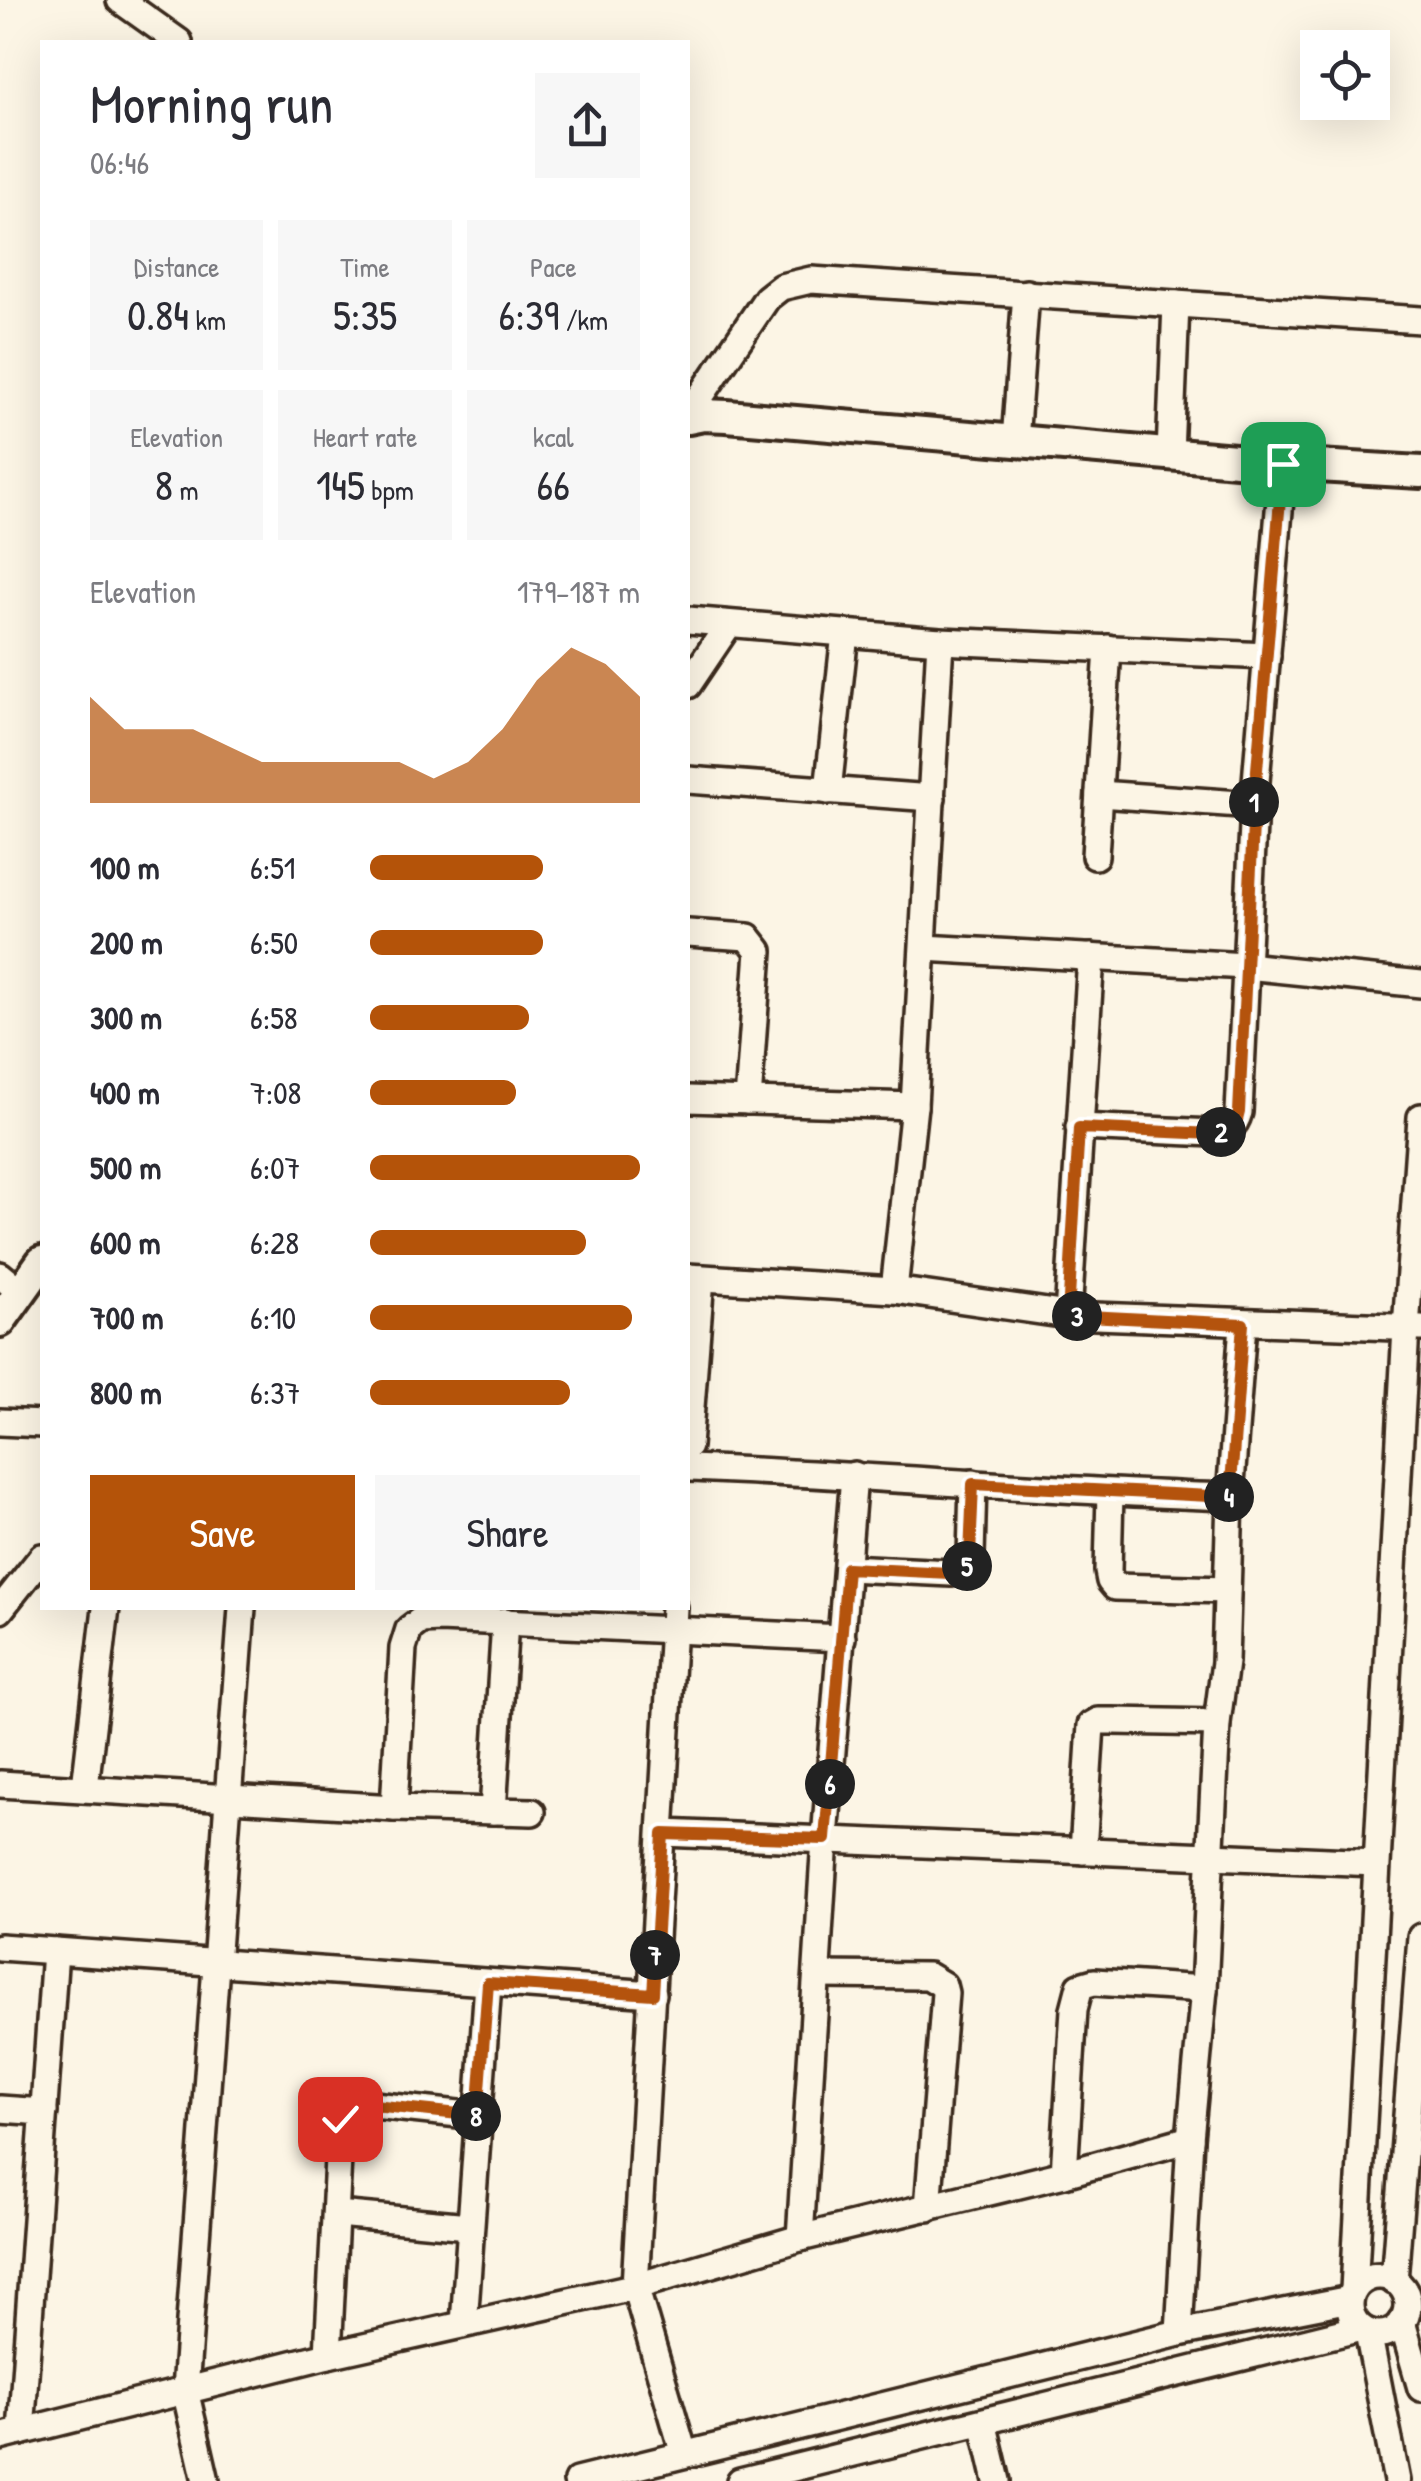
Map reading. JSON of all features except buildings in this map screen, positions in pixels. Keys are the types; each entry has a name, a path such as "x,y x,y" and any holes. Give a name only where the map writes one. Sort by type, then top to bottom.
{"street":[{"path":"120,0 176,40"},
{"path":"690,408 767,298 794,282 811,280 1421,320"},
{"path":"1016,441 1026,294"},
{"path":"1170,454 1176,304"},
{"path":"690,409 704,414 1283,464 1421,472"},
{"path":"1079,1128 1214,1134 1236,1124 1254,805 1283,464"},
{"path":"690,620 940,641 1267,656"},
{"path":"690,682 729,624"},
{"path":"828,790 845,633"},
{"path":"894,1290 914,1106 940,641"},
{"path":"1095,856 1108,648"},
{"path":"690,780 932,798"},
{"path":"1099,794 1254,805"},
{"path":"690,933 748,937 759,951 748,1102"},
{"path":"924,948 1246,966 1421,984"},
{"path":"1068,1315 1090,957"},
{"path":"690,1099 914,1106"},
{"path":"1397,2481 1365,2330 1352,2315 1352,2294 1376,1863 1413,1328 1421,1117"},
{"path":"0,1322 11,1284 40,1263"},
{"path":"690,1390 694,1278 894,1290 1068,1315 1413,1328"},
{"path":"1179,2333 1190,2139 1204,1988 1243,1324"},
{"path":"0,1422 40,1424"},
{"path":"690,1468 1230,1497"},
{"path":"800,2238 825,1839 854,1475"},
{"path":"847,1568 950,1573 962,1570 970,1556 973,1484"},
{"path":"1110,1493 1110,1581 1116,1586 1226,1590"},
{"path":"0,1610 40,1560"},
{"path":"84,1787 106,1610"},
{"path":"206,2481 185,2390 242,1610"},
{"path":"394,1808 404,1648 409,1629 422,1620 672,1618 842,1638"},
{"path":"672,1618 635,2286 684,2454"},
{"path":"493,1811 506,1621"},
{"path":"1083,1851 1090,1726 1098,1721 1217,1723"},
{"path":"0,1784 394,1808 532,1812"},
{"path":"663,1834 1376,1863"},
{"path":"1421,1937 1405,2282 1421,2388"},
{"path":"0,1947 653,1994"},
{"path":"55,1951 44,2112 11,2434 328,2355 635,2286 800,2238 1190,2139"},
{"path":"818,1975 928,1976 943,1985 928,2208"},
{"path":"1064,2174 1074,2009 1080,1986 1094,1982 1204,1988"},
{"path":"464,2324 488,1983"},
{"path":"328,2355 340,2119 344,2110 364,2104 478,2116"},
{"path":"0,2109 44,2112"},
{"path":"337,2214 469,2226"},
{"path":"577,2481 1352,2294 1360,2283 1377,2276 1405,2282"},
{"path":"740,2481 1365,2330 1386,2332 1410,2314"},
{"path":"983,2422 997,2481"}],"route":[{"path":"340,2119 344,2110 364,2104 478,2116 488,1983 653,1994 663,1834 825,1839 847,1568 950,1573 962,1570 970,1556 973,1484 1230,1497 1243,1324 1068,1315 1079,1128 1214,1134 1236,1124 1254,805 1283,464"}]}
